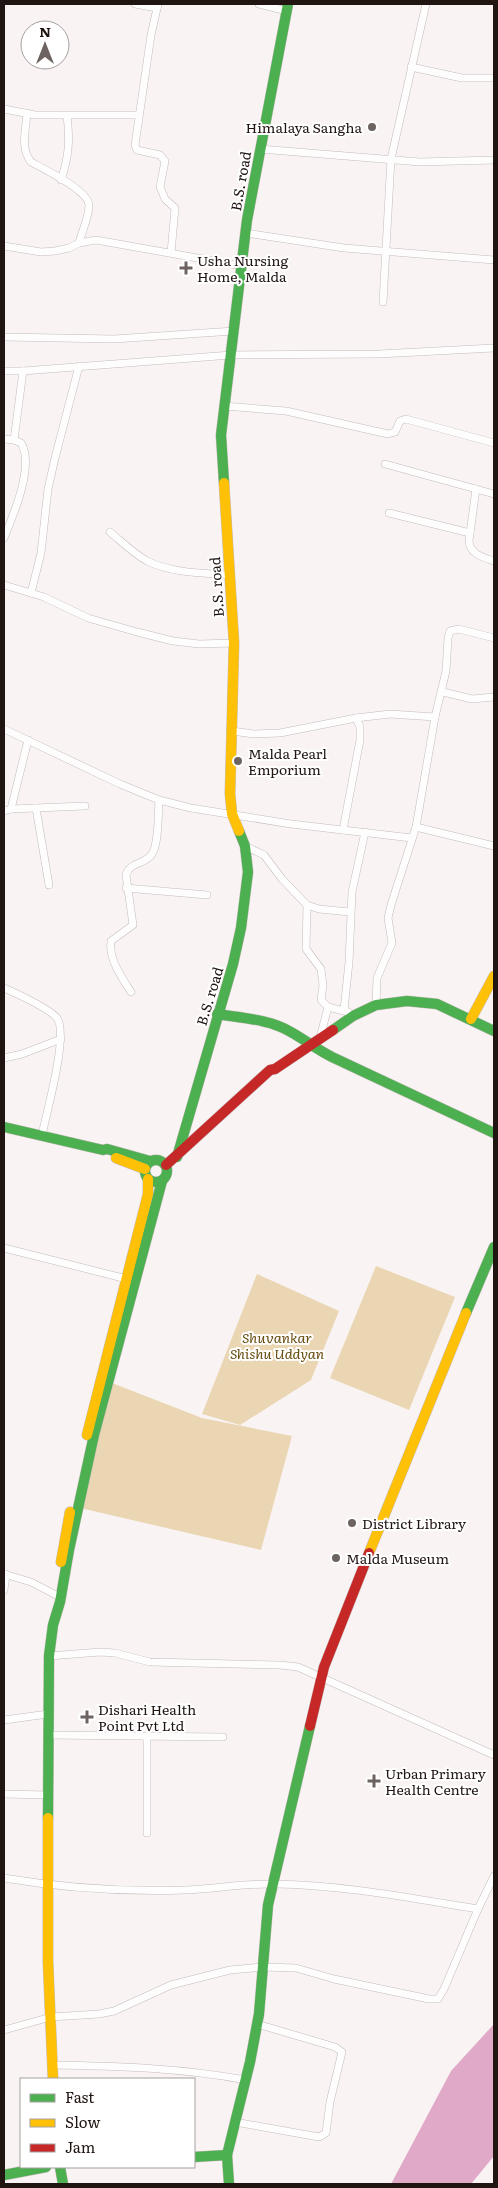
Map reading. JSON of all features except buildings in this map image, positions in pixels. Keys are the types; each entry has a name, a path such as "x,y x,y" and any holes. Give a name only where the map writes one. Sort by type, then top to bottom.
{"main road":[{"name":"B.S. road","path":"171,1163 233,964 241,928 248,872 245,846 232,814 230,794 234,642 221,435 246,233 288,8"},
{"path":"470,1019 494,976"},
{"path":"53,2078 48,1962 49,1656 69,1550 94,1435 162,1181 171,1163 275,1069 354,1016 376,1005 407,1001 437,1004 494,1031"},
{"path":"217,1014 288,1030 494,1133"},
{"path":"4,1127 103,1150 104,1153 148,1170 157,1182 162,1181"},
{"path":"58,1608 56,1595 62,1549 72,1499 148,1194 148,1170 159,1160 171,1163"},
{"path":"229,2184 227,2155 246,2080 257,2024 265,1928 273,1883 324,1667 422,1419 494,1247"},
{"path":"195,2157 227,2155"},
{"path":"4,2175 36,2168"},
{"path":"60,2168 63,2184"}],"street":[{"path":"135,4 158,6 138,115 135,148 139,151 160,155 165,161 160,187 165,199 175,208 171,253"},
{"path":"259,4 288,8"},
{"path":"383,302 391,159 426,4"},
{"path":"411,67 462,78 494,78"},
{"path":"4,109 67,116 138,115"},
{"path":"27,113 24,142 26,156 32,162 81,192 89,203 79,243"},
{"path":"61,180 70,147 67,116"},
{"path":"260,150 420,162 494,160"},
{"path":"246,233 282,240 385,252 494,260"},
{"path":"4,246 41,252 55,252 79,243 96,240 242,266"},
{"path":"4,337 114,338 234,331"},
{"path":"4,371 231,355 379,354 494,348"},
{"path":"31,593 41,554 48,489 54,458 79,366"},
{"path":"14,440 23,371"},
{"path":"224,406 286,411 388,434 395,432 400,421 406,419 494,443"},
{"path":"4,439 21,443 24,448 25,468 19,497 4,538"},
{"path":"385,464 494,494"},
{"path":"476,489 470,547 474,553 494,561"},
{"path":"389,513 470,533"},
{"path":"110,532 135,553 156,564 180,571 229,575"},
{"path":"4,585 61,604 88,618 174,640 199,644 234,642"},
{"path":"376,1005 377,978 392,943 388,918 390,905 416,827 435,717 446,671 450,631 459,629 494,638"},
{"path":"442,692 472,699 494,697"},
{"path":"232,731 254,734 280,733 356,718 390,714 435,717"},
{"path":"343,830 360,740 360,728 356,718"},
{"path":"4,729 120,784 159,800 191,808 291,824 412,838"},
{"path":"28,740 7,810 86,806"},
{"path":"130,992 121,977 110,948 111,942 133,925 126,888 127,870 151,856 155,847 159,800"},
{"path":"36,808 49,885"},
{"path":"416,827 494,846"},
{"path":"344,1010 349,962 350,912 356,868 365,832"},
{"path":"245,846 264,854 282,879 307,905 319,909 350,912"},
{"path":"126,888 207,895"},
{"path":"307,905 306,949 321,969 323,985 321,1000 328,1007 344,1010 354,1016"},
{"path":"4,988 52,1013 58,1020 61,1039 42,1136"},
{"path":"315,1043 328,1007"},
{"path":"4,1058 22,1054 61,1039"},
{"path":"4,1248 128,1279"},
{"path":"4,1590 5,1574 32,1582 56,1595"},
{"path":"49,1656 100,1652 115,1653 150,1662 298,1667 494,1755"},
{"path":"4,1720 48,1714"},
{"path":"48,1734 223,1737"},
{"path":"147,1736 147,1833"},
{"path":"4,1794 48,1795"},
{"path":"4,2030 51,2017 99,2014 114,2011 171,1985 230,1970 262,1967 296,1968 334,1979 437,1999 444,1989 494,1876"},
{"path":"4,1878 48,1885 184,1890 273,1883 368,1890 478,1909"},
{"path":"235,2122 319,2137 326,2134 330,2102 342,2052 335,2047 257,2024"},
{"path":"52,2065 198,2071 246,2080"}],"green space":[{"path":"376,1266 455,1297 409,1410 330,1378"},
{"name":"Shuvankar Shishu Uddyan","path":"257,1274 339,1311 311,1380 240,1425 202,1414"},
{"path":"112,1383 202,1418 292,1436 261,1550 76,1507"}],"shaded area":[{"path":"494,2024 494,2156 471,2184 391,2184 451,2071"}],"traffic: fast":[{"path":"224,483 221,435 247,220 288,4"},
{"path":"177,1157 233,964 241,928 248,872 245,846 239,831"},
{"path":"333,1030 353,1016 376,1005 407,1001 437,1004 494,1031"},
{"path":"217,1014 281,1027 332,1057 494,1133"},
{"path":"4,1127 103,1150 107,1149 150,1161"},
{"path":"156,1160 164,1163 167,1171 164,1179 156,1182 148,1179 145,1171 148,1163 156,1160"},
{"path":"48,1818 49,1656 53,1625 60,1602 69,1550 94,1435 162,1181"},
{"path":"466,1313 494,1247"},
{"path":"229,2184 227,2155 250,2062 259,2014 268,1905 310,1726"},
{"path":"195,2157 227,2155"},
{"path":"4,2175 41,2168"},
{"path":"60,2168 63,2184"}],"traffic: slow":[{"path":"224,483 234,643 230,794 232,814 239,831"},
{"path":"471,1019 494,976"},
{"path":"116,1158 145,1169"},
{"path":"87,1435 148,1194 148,1179"},
{"path":"369,1553 466,1313"},
{"path":"61,1562 70,1512"},
{"path":"48,1818 48,1962 53,2078"}],"traffic: jam":[{"path":"166,1165 270,1070 275,1069 333,1030"},
{"path":"310,1726 324,1667 369,1553"}],"place":[{"name":"Himalaya Sangha","path":"372,127"},
{"name":"Usha Nursing Home, Malda","path":"186,268"},
{"name":"Malda Pearl Emporium","path":"238,761"},
{"name":"District Library","path":"352,1523"},
{"name":"Malda Museum","path":"336,1558"},
{"name":"Dishari Health Point Pvt Ltd","path":"87,1717"},
{"name":"Urban Primary Health Centre","path":"374,1781"}]}
